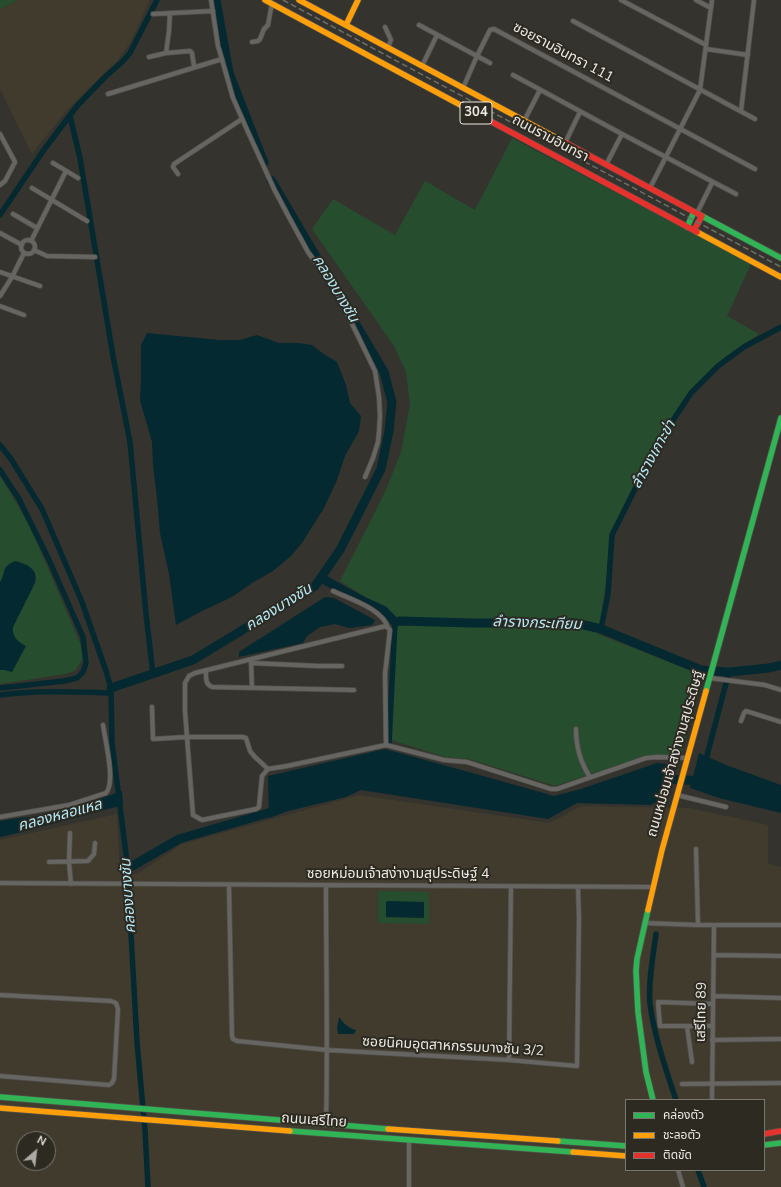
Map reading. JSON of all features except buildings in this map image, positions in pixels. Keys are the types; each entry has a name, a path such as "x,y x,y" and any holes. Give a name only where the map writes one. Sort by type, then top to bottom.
{"main road":[{"name":"ถนนรามอินทรา","path":"265,0 781,277"},
{"name":"ถนนรามอินทรา","path":"299,0 781,258"},
{"path":"346,25 358,0"},
{"path":"687,226 698,214"},
{"path":"694,230 698,214"},
{"name":"ถนนหม่อมเจ้าสง่างามสุประดิษฐ์","path":"653,1099 646,1072 638,1012 636,971 637,959 662,850 781,418"},
{"name":"ถนนเสรีไทย","path":"0,1097 326,1124 625,1146"},
{"name":"ถนนเสรีไทย","path":"0,1108 625,1156"},
{"path":"326,1124 326,1133"},
{"path":"765,1134 781,1131"},
{"path":"765,1145 781,1142"}],"street":[{"path":"211,0 218,46 233,98 242,119 290,221 308,252 330,282 340,299 374,371 379,397 379,432 378,442 365,477"},
{"path":"621,0 706,47 748,56"},
{"path":"696,0 711,8"},
{"path":"650,188 700,90 712,0"},
{"path":"741,111 754,0"},
{"path":"252,42 260,39 264,29 268,25 272,3"},
{"path":"153,14 212,11"},
{"path":"166,53 170,13"},
{"path":"573,21 755,119"},
{"path":"419,26 490,63"},
{"path":"385,27 390,40 388,47"},
{"name":"ซอยรามอินทรา 111","path":"463,88 490,30 494,29 680,130"},
{"path":"422,66 437,35"},
{"path":"149,57 166,53 190,51 192,53 194,66"},
{"path":"108,94 194,66 222,59"},
{"path":"513,75 665,158 736,194"},
{"path":"524,121 540,90"},
{"path":"564,143 580,112"},
{"path":"178,174 173,167 174,164 242,119"},
{"path":"680,130 755,169"},
{"path":"0,134 15,162 5,181 0,185"},
{"path":"606,165 622,134"},
{"path":"53,163 78,178"},
{"path":"31,241 66,171"},
{"path":"698,214 712,183"},
{"path":"32,188 87,221"},
{"path":"13,214 37,228"},
{"path":"0,234 22,245"},
{"path":"22,245 25,242 31,241"},
{"path":"31,241 34,244 34,250"},
{"path":"0,296 13,276 24,253 22,250 22,245"},
{"path":"24,253 29,254 34,250"},
{"path":"34,250 48,256 95,257"},
{"path":"0,272 40,286"},
{"path":"0,306 24,315"},
{"path":"333,591 377,613 385,620 390,630 385,674 386,745"},
{"path":"388,628 386,626 372,629 251,661 206,670 189,676 185,683 185,711 193,815 202,820 260,807 262,776 268,769 386,745 444,760 467,762 551,789 557,789 646,758 688,758"},
{"path":"251,661 318,666 342,666"},
{"path":"251,661 252,688"},
{"path":"206,670 206,683 212,687 354,690"},
{"path":"710,677 724,681 764,685 781,690"},
{"path":"152,707 153,739 187,737 246,738 250,751 254,757 268,769"},
{"path":"741,722 746,711 781,722"},
{"path":"0,817 69,805 106,793 110,789 110,782 103,725"},
{"path":"576,729 576,740 579,756 590,777"},
{"path":"678,793 726,806"},
{"path":"70,833 69,862 71,884"},
{"path":"49,862 88,861 94,854 95,843"},
{"path":"696,849 698,925"},
{"name":"ซอยหม่อมเจ้าสง่างามสุประดิษฐ์ 4","path":"0,883 119,885 653,887"},
{"name":"ซอยนิคมอุตสาหกรรมบางชัน 3/2","path":"229,885 232,1036 241,1043 327,1050 509,1060 577,1066 578,887"},
{"path":"326,886 326,1124"},
{"path":"509,1060 511,887"},
{"path":"645,923 698,925 781,925"},
{"name":"เสรีไทย 89","path":"712,1099 714,925"},
{"path":"714,955 781,956"},
{"path":"0,995 111,1001 116,1003 118,1009 114,1079 112,1083 108,1085 0,1076"},
{"path":"713,996 781,998"},
{"path":"713,1004 658,1002 660,1026 713,1026"},
{"path":"687,1026 692,1062"},
{"path":"712,1040 781,1039"},
{"path":"682,1084 781,1083"},
{"path":"409,1140 409,1187"},
{"path":"678,1171 683,1187"}],"shaded area":[{"path":"18,0 150,0 130,43 117,61 67,110 32,154 0,89 0,9"},
{"path":"359,795 549,823 582,806 690,808 768,825 768,863 781,867 781,1187 0,1187 0,840 117,814 120,875 137,874 182,844"}],"green space":[{"path":"0,0 18,0 0,9"},
{"path":"512,138 751,264 727,316 759,334 726,356 688,394 655,442 610,534 606,582 598,634 702,675 681,755 649,755 555,786 469,759 445,757 388,739 390,663 394,625 386,610 340,581 385,492 401,452 410,404 406,372 394,346 312,229 333,199 395,235 425,181 475,210"},
{"path":"0,476 29,524 80,643 83,658 76,670 66,674 0,684"},
{"path":"378,891 429,892 429,924 378,923"}],"water":[{"path":"147,333 219,340 240,340 257,335 279,343 312,345 337,362 346,385 350,403 361,416 359,431 345,456 337,480 324,508 302,543 291,556 273,571 232,597 176,625 169,574 160,533 152,442 140,400 141,345"},
{"path":"15,561 31,568 34,571 36,578 35,583 13,627 13,633 16,638 26,646 12,672 0,670 0,582 7,566"},
{"path":"325,597 334,598 375,620 372,625 349,628 335,624 320,627 307,636 303,643 239,657 239,652"},
{"path":"385,749 554,796 581,789 657,763 676,765 667,795 651,805 577,803 548,819 361,790 346,797 288,811 269,818 268,776"},
{"path":"699,753 726,765 781,785 781,813 719,798 690,788"},
{"name":"คลองหลอแหล","path":"122,791 123,805 0,837 0,821 53,815"},
{"path":"387,901 424,902 424,918 386,917"},
{"path":"339,1018 347,1026 356,1030 354,1034 338,1034 337,1027"}],"waterway":[{"path":"0,215 43,151 77,106 130,53 157,0"},
{"name":"คลองบางชัน","path":"216,0 229,73 264,163"},
{"path":"70,116 80,158 113,356 130,442 153,674"},
{"name":"คลองบางชัน","path":"111,688 193,660 315,586 340,550 381,469 389,431 392,402 384,372 271,180"},
{"name":"ลำรางเกาะข่า","path":"601,629 608,594 612,535 658,443 691,393 718,366 744,347 781,327"},
{"name":"คลองบางชัน","path":"0,445 11,459 42,509 82,602 111,688 112,743 127,862 137,1042 145,1130 148,1187"},
{"path":"0,470 19,499 49,560 83,637 86,663 83,672 77,678 64,681 0,688"},
{"name":"ลำรางกระเทียม","path":"321,578 361,600 383,610 395,622 576,623 601,629 701,670 729,672 769,668 781,665"},
{"path":"389,743 395,622"},
{"path":"705,763 729,672"},
{"path":"0,695 42,692 111,693"},
{"path":"661,780 704,781"},
{"path":"127,869 179,839 275,811 279,808"},
{"path":"656,934 650,978 650,1004 657,1040 676,1099"},
{"path":"698,1171 704,1187"}],"railway":[{"path":"283,0 781,267"}],"traffic: fast":[{"path":"687,227 694,212"},
{"path":"700,215 781,258"},
{"path":"706,691 781,418"},
{"path":"648,910 637,959 636,971 638,1012 646,1072 653,1099"},
{"path":"0,1097 388,1129"},
{"path":"290,1131 573,1152"},
{"path":"558,1141 625,1146"},
{"path":"765,1145 781,1143"}],"traffic: slow":[{"path":"265,0 479,115"},
{"path":"299,0 566,143"},
{"path":"346,25 358,0"},
{"path":"697,232 781,277"},
{"path":"648,910 662,850 706,691"},
{"path":"0,1108 290,1131"},
{"path":"388,1129 558,1141"},
{"path":"573,1152 625,1156"}],"traffic: jam":[{"path":"479,115 697,232"},
{"path":"566,143 700,215"},
{"path":"694,230 702,216"},
{"path":"765,1134 781,1131"}]}
